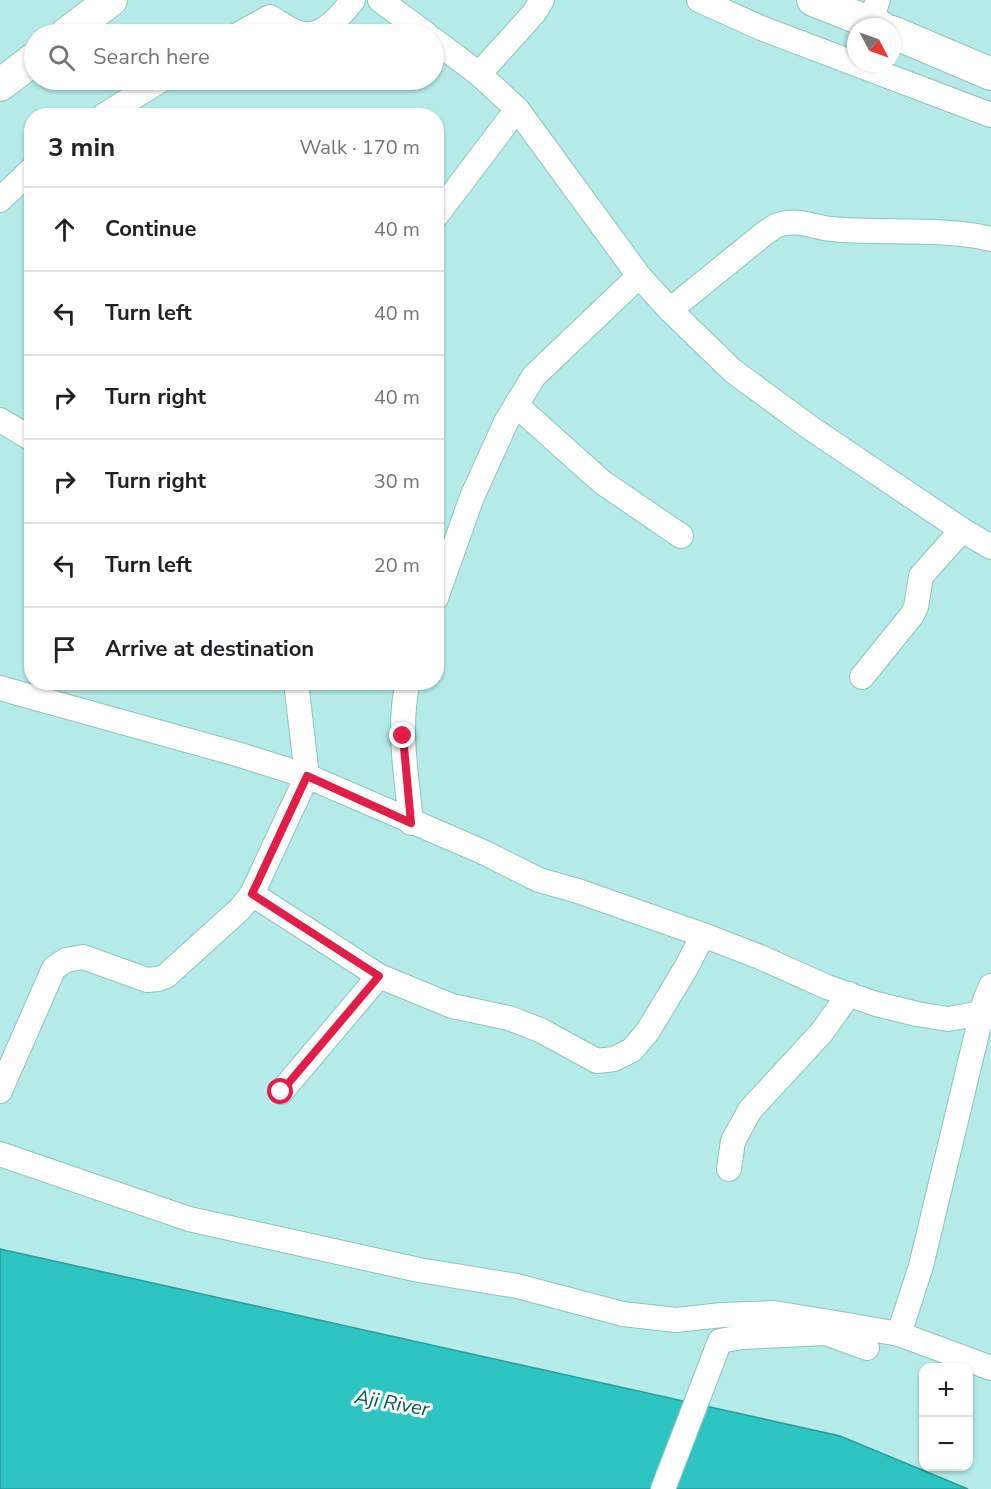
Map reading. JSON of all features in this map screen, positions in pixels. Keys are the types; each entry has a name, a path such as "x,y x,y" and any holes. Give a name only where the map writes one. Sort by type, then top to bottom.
{"main road":[{"path":"79,24 111,0"},
{"path":"813,0 873,18"},
{"path":"901,30 991,74"},
{"path":"0,85 24,66"}],"street":[{"path":"330,24 353,0"},
{"path":"380,0 412,24"},
{"path":"479,74 534,13 542,0"},
{"path":"699,0 761,28 991,115"},
{"path":"256,24 270,16 285,24"},
{"path":"444,48 479,74 517,109 639,276 670,310 733,371 812,429 991,547"},
{"path":"116,108 145,90"},
{"path":"444,205 517,109"},
{"path":"0,200 24,176"},
{"path":"670,310 765,233 780,224 798,222 830,229 934,233 980,236 991,239"},
{"path":"444,575 472,496 506,422 534,376 639,276"},
{"path":"516,405 602,482 681,536"},
{"path":"0,420 24,434"},
{"path":"862,677 912,615 916,607 921,576 962,530"},
{"path":"0,688 237,754 307,776 411,823 483,852 538,880 578,891 703,934 876,1004 917,1014 948,1018 986,1015"},
{"path":"0,1091 54,968 66,960 84,957 147,980 158,979 166,976 240,909 252,894 307,776 297,690"},
{"path":"406,690 403,704 403,736 411,823"},
{"path":"252,894 379,976 452,1006 509,1018 540,1030 597,1061 614,1059 632,1050 648,1031 686,968 703,934"},
{"path":"281,1092 379,976"},
{"path":"898,1334 921,1266 986,1015 991,986"},
{"path":"729,1169 733,1141 750,1110 822,1032 849,994"},
{"path":"0,1154 189,1219 419,1270 518,1286 622,1314 676,1320 774,1313 898,1334 991,1368"},
{"path":"663,1489 720,1341 741,1337 826,1333 867,1348"}],"water":[{"name":"Aji River","path":"0,1249 840,1436 919,1469 919,1471 925,1471 968,1489 0,1489"}],"route":[{"path":"281,1092 379,976 252,894 307,776 411,823 403,736"}]}
